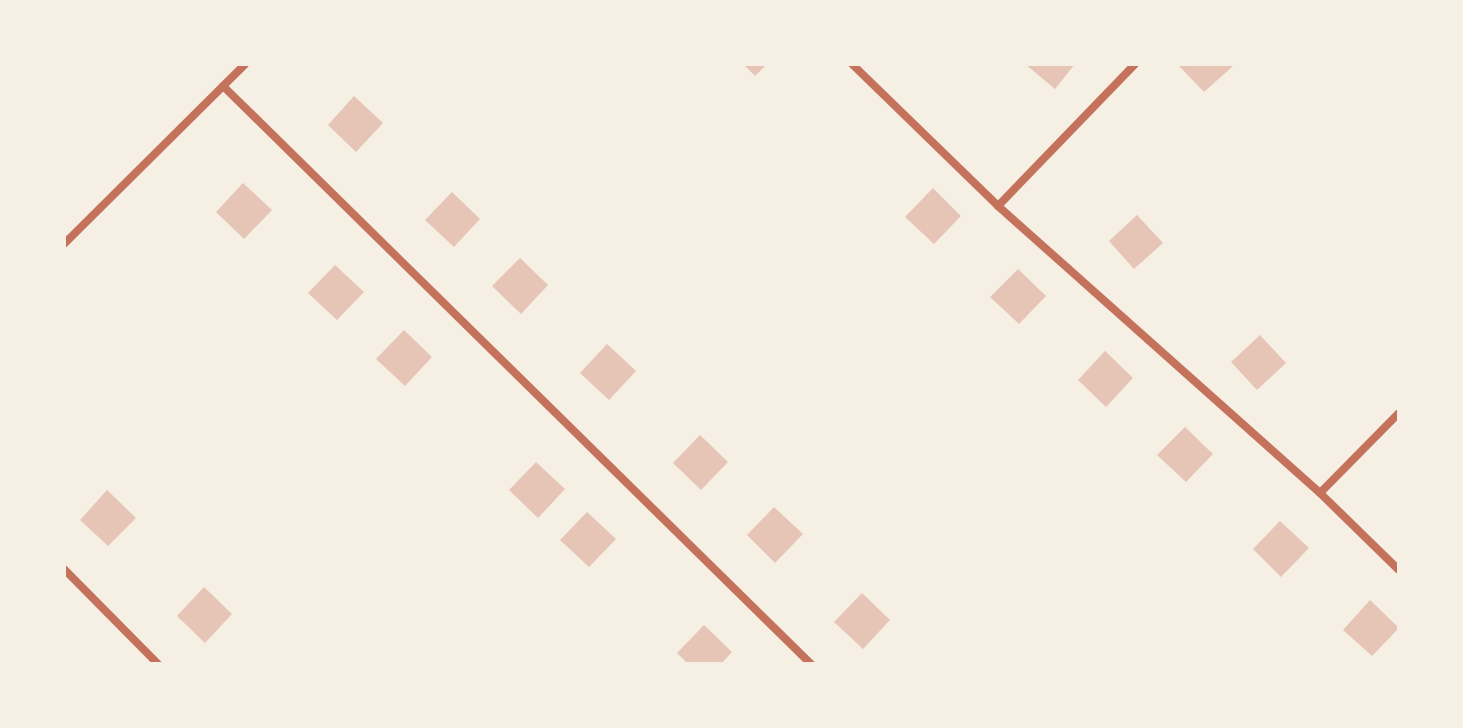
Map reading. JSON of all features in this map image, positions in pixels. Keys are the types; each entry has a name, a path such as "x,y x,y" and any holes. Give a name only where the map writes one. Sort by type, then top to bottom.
{"street":[{"path":"64,244 245,64"},
{"path":"852,64 998,206 1320,493 1399,570"},
{"path":"998,206 1135,64"},
{"path":"223,86 811,664"},
{"path":"1320,493 1399,413"},
{"path":"64,569 158,664"}],"building":[{"path":"743,64 767,64 755,76"},
{"path":"1025,64 1075,64 1055,89"},
{"path":"1177,64 1231,64 1233,66 1204,92"},
{"path":"354,96 383,123 356,152 328,125"},
{"path":"243,183 272,210 244,239 216,212"},
{"path":"933,188 961,216 934,244 905,217"},
{"path":"452,192 480,219 454,247 425,220"},
{"path":"1137,215 1163,243 1134,269 1109,241"},
{"path":"520,258 548,285 521,314 492,286"},
{"path":"335,265 364,292 337,320 308,293"},
{"path":"1018,269 1046,296 1019,324 990,297"},
{"path":"404,330 432,357 405,386 376,359"},
{"path":"1260,335 1286,363 1257,390 1231,362"},
{"path":"607,344 636,371 609,400 580,373"},
{"path":"1105,351 1133,378 1106,407 1078,380"},
{"path":"1185,427 1213,454 1186,482 1157,455"},
{"path":"700,435 728,462 701,490 673,463"},
{"path":"536,462 565,489 538,518 509,490"},
{"path":"107,490 136,518 108,546 80,520"},
{"path":"774,507 803,534 775,563 747,535"},
{"path":"587,512 616,539 589,567 560,540"},
{"path":"1280,521 1309,548 1281,577 1253,549"},
{"path":"204,587 232,614 205,643 177,616"},
{"path":"862,593 890,620 863,649 834,622"},
{"path":"1370,600 1399,628 1372,656 1343,630"},
{"path":"704,625 732,652 721,664 688,664 677,653"}]}
